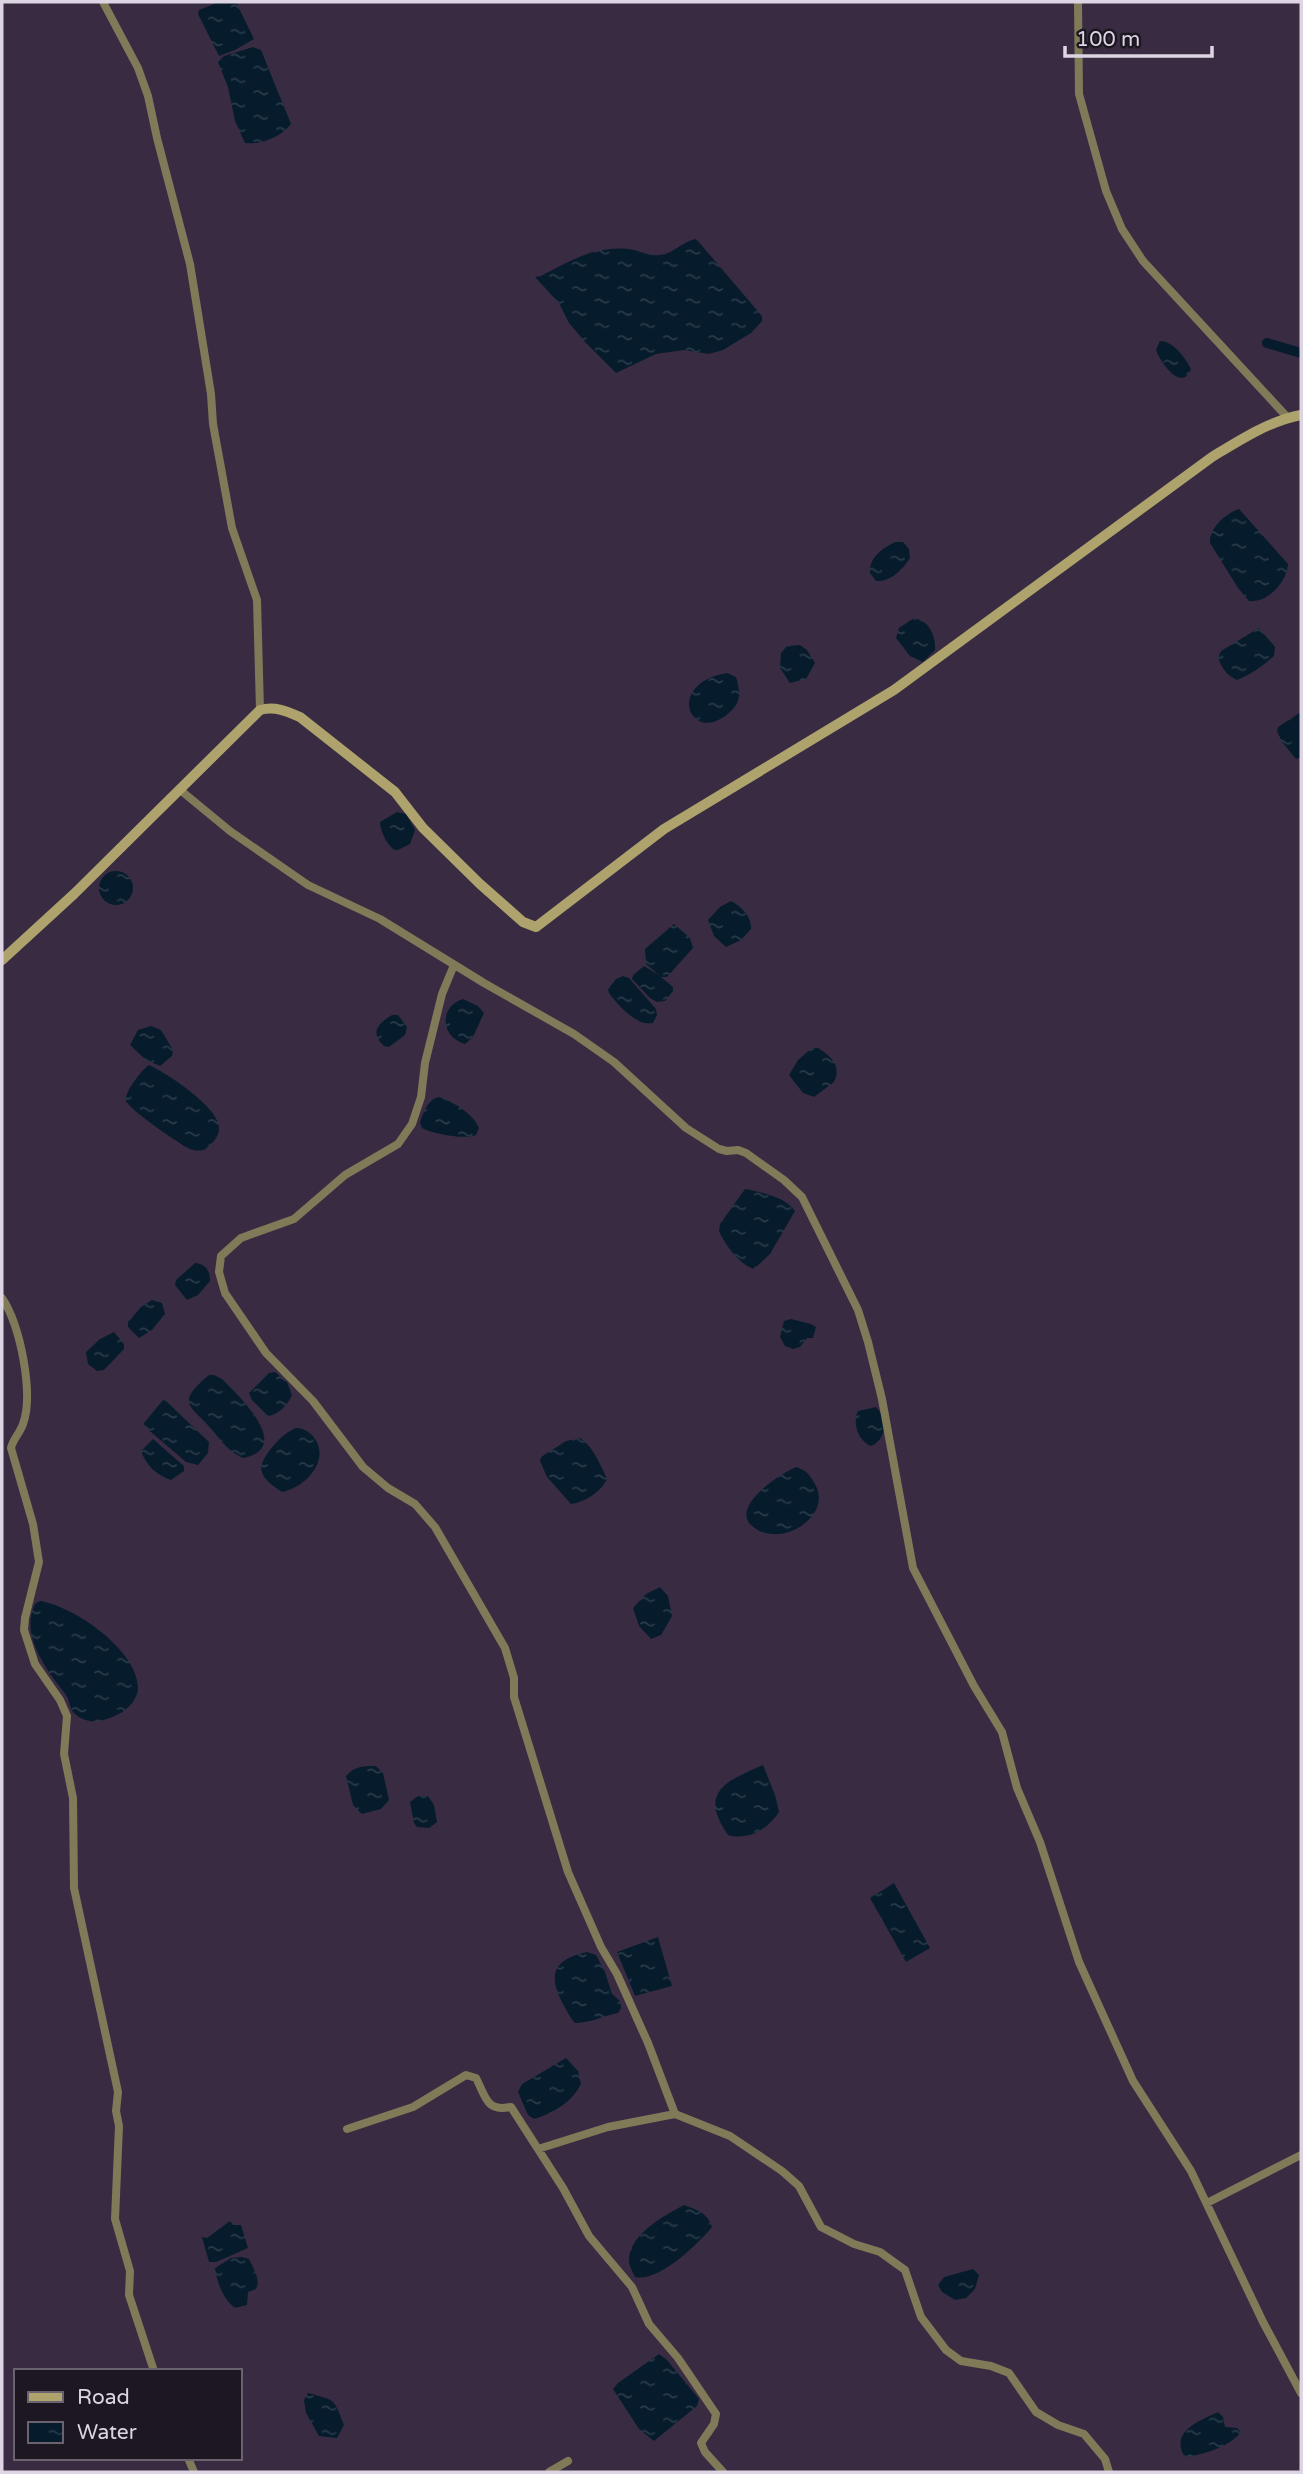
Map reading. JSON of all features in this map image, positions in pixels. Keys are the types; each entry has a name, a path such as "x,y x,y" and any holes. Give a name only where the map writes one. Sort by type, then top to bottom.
{"street":[{"path":"103,2 138,68 148,96 190,264 211,394 213,424 232,528 257,600 260,710"},
{"path":"1078,2 1079,94 1106,191 1122,229 1143,261 1288,418"},
{"path":"2,960 74,894 260,710 271,707 300,717 395,792 423,828 480,884 523,922 536,927 664,829 894,690 1212,457 1248,435 1301,415"},
{"path":"179,789 230,831 308,885 380,919 574,1034 614,1062 686,1128 719,1149 746,1153 802,1196 858,1310 868,1342 882,1399 913,1568 974,1686 1002,1732 1017,1788 1040,1842 1079,1962 1132,2081 1191,2171 1263,2322 1301,2393"},
{"path":"454,965 442,994 425,1063 418,1106 412,1124 398,1144 345,1175 294,1219 241,1238 221,1256 219,1272 225,1293 266,1353 313,1401 363,1467 388,1488 415,1504 435,1527 505,1647 514,1678 514,1697 568,1871 601,1947 617,1974 648,2043 675,2114"},
{"path":"2,1298 18,1330 27,1384 24,1423 11,1448 33,1524 39,1562 24,1630 35,1664 60,1700 66,1716 64,1754 73,1798 74,1888 118,2092 115,2219 130,2270 129,2295 153,2369"},
{"path":"347,2129 413,2107 466,2075 476,2078 490,2106 498,2110 511,2107 563,2188 589,2236 632,2287 649,2324 678,2358 716,2414 714,2424 701,2443 705,2452 723,2472"},
{"path":"538,2149 608,2127 675,2114 730,2136 782,2171 799,2186 821,2227 854,2244 880,2252 905,2270 921,2317 946,2350 961,2361 991,2366 1009,2373 1036,2412 1058,2425 1084,2434 1105,2459 1109,2472"},
{"path":"1207,2203 1301,2155"},
{"path":"549,2472 568,2462"}],"water":[{"path":"219,2 236,2 254,39 219,56 198,14 199,10"},
{"path":"253,47 261,50 291,124 270,139 245,143 235,121 228,87 218,62 224,56"},
{"path":"695,239 762,316 762,321 751,333 723,350 709,354 684,350 656,354 616,373 569,323 559,303 535,277 593,252 628,249 660,255"},
{"path":"1160,341 1174,347 1182,355 1191,369 1187,376 1177,377 1166,368 1156,350"},
{"path":"1239,509 1288,564 1284,578 1275,590 1256,601 1249,601 1238,588 1210,543 1212,532 1219,522"},
{"path":"895,542 903,542 909,549 910,558 896,574 887,580 876,581 870,573 872,562 881,551"},
{"path":"914,618 928,625 934,639 935,650 923,662 910,656 896,638 899,628"},
{"path":"1259,628 1275,647 1274,656 1257,670 1237,680 1225,671 1218,658 1221,651"},
{"path":"800,645 807,650 815,663 806,679 790,683 780,668 781,653 787,646"},
{"path":"727,673 736,677 738,687 739,696 734,708 716,721 704,722 695,718 690,710 690,699 695,688 707,679"},
{"path":"1301,712 1301,757 1296,759 1277,731 1278,727"},
{"path":"397,812 406,814 415,830 410,844 396,851 385,838 380,822"},
{"path":"116,871 128,876 133,888 128,900 116,905 104,900 99,888 104,876"},
{"path":"731,901 745,912 751,929 741,940 726,947 714,936 708,920 720,907"},
{"path":"674,924 690,938 693,948 667,977 661,977 673,987 673,991 665,1001 657,1002 632,979 644,966 659,975 646,964 645,949"},
{"path":"623,976 629,978 656,1009 657,1015 653,1023 634,1018 609,993 608,989 616,979"},
{"path":"463,999 478,1006 484,1013 473,1037 465,1044 450,1034 446,1021 450,1007"},
{"path":"392,1015 398,1015 407,1027 405,1035 389,1047 384,1046 376,1033 379,1025"},
{"path":"151,1026 161,1030 173,1050 172,1056 160,1066 146,1060 130,1045 138,1030"},
{"path":"812,1048 818,1048 827,1054 837,1071 834,1082 814,1097 803,1093 789,1075 798,1060"},
{"path":"149,1065 190,1092 216,1119 218,1134 204,1150 194,1150 183,1145 145,1119 126,1101 130,1087"},
{"path":"439,1097 456,1105 472,1118 479,1128 476,1135 449,1136 422,1128 420,1123 426,1107"},
{"path":"745,1189 786,1202 795,1211 770,1254 754,1269 734,1254 719,1231 720,1224"},
{"path":"195,1263 207,1269 210,1281 198,1295 187,1300 175,1285 176,1280"},
{"path":"152,1300 162,1303 165,1314 152,1330 139,1338 128,1327 128,1322 141,1307"},
{"path":"791,1319 816,1327 813,1338 807,1338 800,1347 793,1349 785,1346 780,1337 784,1321"},
{"path":"114,1332 124,1344 124,1349 104,1370 97,1371 88,1364 86,1352 100,1339"},
{"path":"275,1372 287,1382 292,1395 282,1409 268,1416 252,1400 249,1393 269,1373"},
{"path":"209,1375 222,1379 250,1409 264,1433 264,1444 257,1452 243,1458 233,1453 193,1410 189,1399"},
{"path":"163,1400 209,1442 208,1453 198,1465 186,1462 145,1427 144,1423"},
{"path":"876,1407 883,1417 884,1428 880,1439 871,1446 860,1436 856,1416 858,1411"},
{"path":"296,1428 309,1432 315,1439 319,1456 307,1479 282,1492 263,1476 262,1465 277,1442"},
{"path":"580,1438 593,1451 607,1479 592,1496 571,1504 547,1477 540,1461 541,1457 566,1441"},
{"path":"153,1439 184,1466 184,1471 171,1480 156,1472 143,1456 141,1451"},
{"path":"796,1467 807,1473 815,1484 819,1494 815,1512 809,1520 792,1531 773,1534 757,1530 749,1523 746,1515 748,1507 761,1490"},
{"path":"660,1587 668,1596 672,1616 661,1635 651,1639 639,1626 633,1608 646,1594"},
{"path":"40,1601 86,1621 128,1660 138,1689 126,1710 114,1717 97,1721 85,1720 73,1712 66,1695 51,1676 32,1638 32,1613 35,1604"},
{"path":"763,1765 779,1812 769,1824 757,1832 743,1836 728,1835 719,1820 716,1808 716,1798 720,1790 738,1777"},
{"path":"376,1766 383,1773 389,1800 381,1809 362,1814 353,1805 346,1776 356,1768"},
{"path":"418,1796 428,1796 434,1805 437,1822 429,1828 417,1827 414,1823 410,1802"},
{"path":"894,1883 930,1948 906,1962 870,1898"},
{"path":"658,1937 672,1986 635,1996 617,1952"},
{"path":"587,1952 596,1955 612,1994 620,2001 621,2008 618,2013 575,2023 558,1993 555,1976 557,1969 567,1959"},
{"path":"566,2058 578,2071 581,2084 562,2106 534,2119 528,2115 518,2092 522,2084"},
{"path":"684,2205 705,2215 712,2227 677,2261 655,2274 635,2277 629,2261 634,2243 649,2227"},
{"path":"230,2221 233,2225 241,2225 248,2248 216,2262 209,2262 202,2237 207,2238"},
{"path":"231,2258 249,2259 258,2281 256,2289 248,2292 247,2305 235,2308 221,2290 215,2268"},
{"path":"973,2269 979,2275 975,2289 966,2298 955,2300 942,2292 938,2285 944,2277"},
{"path":"659,2354 699,2399 697,2406 654,2441 639,2429 613,2389"},
{"path":"308,2393 329,2399 335,2405 344,2425 337,2438 319,2436 306,2413 304,2400"},
{"path":"1218,2412 1223,2417 1225,2427 1237,2428 1241,2432 1216,2449 1187,2457 1183,2454 1181,2439 1184,2433 1196,2423"}],"waterway":[{"path":"1267,343 1301,353"}]}
